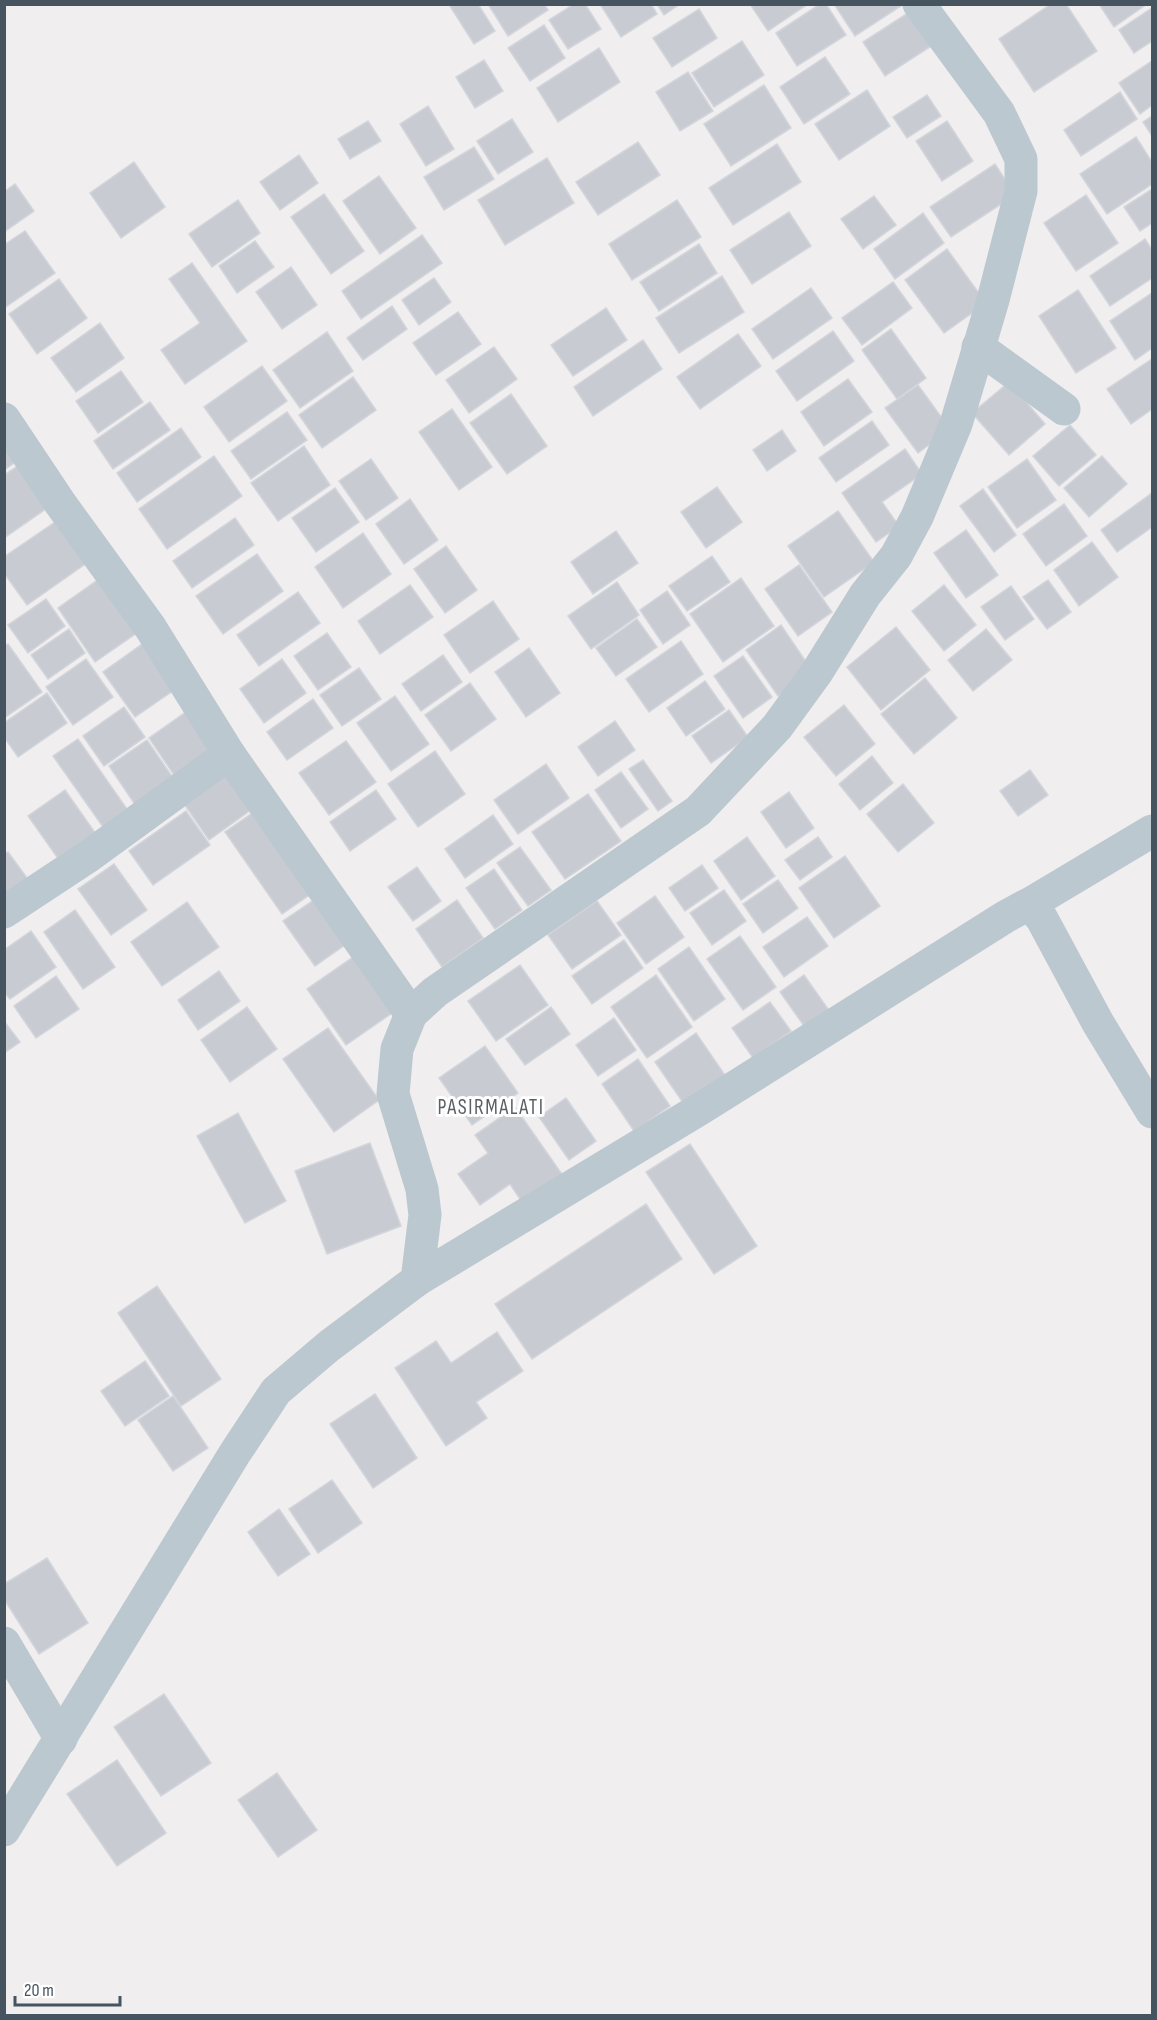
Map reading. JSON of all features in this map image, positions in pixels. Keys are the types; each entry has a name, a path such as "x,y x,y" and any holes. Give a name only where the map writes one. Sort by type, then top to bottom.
{"street":[{"path":"417,1280 425,1215 422,1189 393,1095 397,1049 411,1014 435,992 698,811 777,727 817,672 866,595 896,556 917,517 956,424 999,278 1021,191 1021,159 999,113 919,4"},
{"path":"978,347 1064,409"},
{"path":"4,419 60,503 150,627 229,754 411,1014"},
{"path":"4,912 89,856 229,754"},
{"path":"4,1830 235,1453 276,1391 417,1280 700,1109 1024,905 1028,905 1152,831"},
{"path":"1028,905 1042,919 1098,1023 1152,1112"},
{"path":"4,1643 61,1739"}],"building":[{"path":"452,4 478,4 495,31 474,44 450,6"},
{"path":"488,4 544,4 548,10 508,36"},
{"path":"574,4 585,4 601,29 568,49 549,20"},
{"path":"600,4 651,4 657,14 621,37"},
{"path":"657,4 680,4 664,15"},
{"path":"750,4 808,4 768,31"},
{"path":"820,4 826,4 846,35 797,66 776,33"},
{"path":"834,4 904,4 855,36"},
{"path":"1051,4 1066,4 1097,51 1034,92 999,39"},
{"path":"1099,4 1147,4 1114,27"},
{"path":"917,7 939,41 885,76 863,42"},
{"path":"1152,8 1152,41 1134,53 1119,30"},
{"path":"699,9 717,38 672,67 653,38"},
{"path":"544,25 565,58 530,81 508,48"},
{"path":"742,41 764,75 714,107 692,73"},
{"path":"599,48 620,82 558,122 537,88"},
{"path":"825,57 850,94 804,124 780,87"},
{"path":"484,60 503,91 475,108 456,77"},
{"path":"1152,61 1152,105 1140,114 1119,83"},
{"path":"688,72 713,111 680,131 656,92"},
{"path":"764,85 791,128 731,166 704,124"},
{"path":"867,90 890,126 839,160 815,124"},
{"path":"1120,92 1137,119 1081,156 1064,130"},
{"path":"927,95 941,116 907,138 893,117"},
{"path":"428,106 454,149 426,166 400,124"},
{"path":"1152,116 1152,136 1143,122"},
{"path":"512,119 533,152 498,174 477,141"},
{"path":"368,121 381,141 350,159 338,139"},
{"path":"947,121 973,161 942,181 916,141"},
{"path":"1136,137 1152,162 1152,184 1107,214 1080,174"},
{"path":"638,142 660,175 598,215 576,182"},
{"path":"777,144 801,182 733,225 709,188"},
{"path":"474,147 494,179 444,210 424,177"},
{"path":"299,155 318,183 280,210 260,182"},
{"path":"547,158 574,203 505,245 478,200"},
{"path":"134,162 165,207 121,238 90,193"},
{"path":"995,164 1015,195 951,237 930,207"},
{"path":"379,176 416,228 380,254 343,201"},
{"path":"15,184 34,211 4,232 4,192"},
{"path":"1152,189 1152,223 1140,231 1124,207"},
{"path":"324,194 364,251 331,274 291,217"},
{"path":"1086,195 1118,243 1076,271 1044,223"},
{"path":"874,196 896,225 863,249 841,219"},
{"path":"238,200 260,233 212,267 189,234"},
{"path":"677,200 701,237 632,280 609,244"},
{"path":"789,212 811,246 752,284 730,250"},
{"path":"923,213 944,243 895,279 874,249"},
{"path":"25,231 55,273 4,308 4,245"},
{"path":"422,235 442,263 361,319 342,291"},
{"path":"1145,239 1152,250 1152,278 1110,306 1090,276"},
{"path":"255,241 274,267 237,293 219,266"},
{"path":"699,244 717,273 659,311 640,282"},
{"path":"947,249 986,303 944,333 905,280"},
{"path":"192,263 247,341 185,384 161,350 200,323 169,279"},
{"path":"291,267 317,305 282,329 256,292"},
{"path":"722,276 744,312 679,353 656,318"},
{"path":"434,278 451,302 419,325 402,300"},
{"path":"59,279 87,318 37,354 9,314"},
{"path":"893,282 912,308 862,345 842,318"},
{"path":"811,288 832,318 773,359 752,329"},
{"path":"1078,290 1116,348 1076,373 1039,316"},
{"path":"1152,293 1152,348 1135,360 1110,321"},
{"path":"392,306 407,329 363,360 347,338"},
{"path":"606,308 627,340 573,376 551,345"},
{"path":"458,312 481,344 436,375 413,343"},
{"path":"100,323 124,358 76,392 51,358"},
{"path":"891,329 926,378 897,399 862,350"},
{"path":"833,331 854,361 797,401 776,371"},
{"path":"327,332 353,371 300,408 273,370"},
{"path":"738,334 761,366 700,409 677,377"},
{"path":"643,340 662,369 593,416 574,387"},
{"path":"494,347 517,379 469,413 446,380"},
{"path":"1152,359 1152,409 1131,424 1107,389"},
{"path":"262,366 287,401 229,442 204,407"},
{"path":"121,371 143,402 98,433 76,401"},
{"path":"353,377 376,410 322,448 299,415"},
{"path":"848,379 872,412 824,446 801,412"},
{"path":"1009,382 1045,424 1009,455 972,413"},
{"path":"918,385 950,429 918,453 885,408"},
{"path":"511,394 547,446 507,474 470,423"},
{"path":"150,402 170,430 113,469 94,441"},
{"path":"452,409 492,467 459,490 419,432"},
{"path":"287,412 307,440 251,479 231,451"},
{"path":"872,421 889,445 836,482 819,458"},
{"path":"1070,425 1096,455 1059,486 1033,456"},
{"path":"181,428 201,457 137,502 117,473"},
{"path":"4,429 24,456 4,470"},
{"path":"782,430 796,451 767,471 753,450"},
{"path":"304,446 330,485 278,521 251,483"},
{"path":"905,449 922,474 882,502 899,526 876,542 842,493"},
{"path":"214,456 242,496 167,549 139,509"},
{"path":"1102,456 1127,484 1089,517 1064,488"},
{"path":"371,459 398,498 366,520 339,481"},
{"path":"1027,459 1056,500 1017,528 988,487"},
{"path":"27,460 56,502 4,538 4,475"},
{"path":"717,487 742,522 706,548 681,512"},
{"path":"335,488 359,522 316,552 292,518"},
{"path":"983,489 1016,535 994,552 960,506"},
{"path":"1152,493 1152,527 1117,552 1101,530"},
{"path":"410,499 438,540 404,564 376,524"},
{"path":"1064,504 1087,536 1046,566 1023,534"},
{"path":"838,511 874,562 824,597 788,546"},
{"path":"61,518 91,560 27,605 4,573 4,557"},
{"path":"235,518 254,545 192,588 173,561"},
{"path":"966,530 998,575 966,598 934,553"},
{"path":"616,531 638,563 593,594 571,562"},
{"path":"363,533 391,574 343,608 315,567"},
{"path":"1092,542 1118,577 1079,606 1054,570"},
{"path":"446,546 477,590 445,613 414,569"},
{"path":"257,554 283,591 223,634 196,596"},
{"path":"712,556 730,582 687,611 669,586"},
{"path":"799,565 832,612 798,636 765,589"},
{"path":"106,574 144,628 95,662 58,608"},
{"path":"741,578 774,626 723,662 690,614"},
{"path":"1048,580 1071,612 1047,629 1023,597"},
{"path":"617,582 639,615 591,649 568,616"},
{"path":"410,585 433,617 380,654 358,621"},
{"path":"944,585 976,625 944,651 912,611"},
{"path":"1011,586 1034,619 1005,640 981,607"},
{"path":"667,591 690,625 663,644 640,610"},
{"path":"298,592 320,623 259,666 237,635"},
{"path":"46,599 65,626 28,653 8,625"},
{"path":"493,601 519,639 470,673 444,635"},
{"path":"637,619 657,647 616,676 596,648"},
{"path":"781,625 813,672 778,696 746,650"},
{"path":"896,627 930,670 881,710 847,667"},
{"path":"69,629 85,653 48,679 31,655"},
{"path":"986,629 1012,660 973,691 948,660"},
{"path":"327,633 351,667 318,690 294,656"},
{"path":"681,641 703,674 649,712 626,679"},
{"path":"145,642 177,688 135,717 103,672"},
{"path":"8,644 42,692 4,718 4,646"},
{"path":"529,648 560,693 526,717 495,672"},
{"path":"443,655 462,682 421,711 402,684"},
{"path":"743,656 772,697 743,718 714,676"},
{"path":"86,659 113,697 73,725 46,687"},
{"path":"282,659 306,693 264,723 240,689"},
{"path":"359,668 381,699 342,726 320,695"},
{"path":"925,678 957,718 914,754 881,714"},
{"path":"705,681 725,709 686,736 667,708"},
{"path":"470,683 496,719 451,751 425,715"},
{"path":"47,693 67,723 18,757 4,737 4,723"},
{"path":"395,696 429,744 391,771 357,723"},
{"path":"313,699 333,728 287,760 267,732"},
{"path":"844,705 875,744 836,776 804,737"},
{"path":"124,707 145,737 104,766 83,736"},
{"path":"193,707 219,744 174,775 149,738"},
{"path":"729,710 748,737 711,763 692,736"},
{"path":"615,721 635,750 598,776 578,747"},
{"path":"78,739 127,809 103,827 53,756"},
{"path":"147,740 180,788 142,815 109,766"},
{"path":"346,741 376,782 329,815 299,773"},
{"path":"435,751 465,794 418,827 388,784"},
{"path":"872,756 893,783 860,810 839,784"},
{"path":"643,760 672,801 658,811 629,769"},
{"path":"546,764 569,798 518,834 494,800"},
{"path":"231,767 258,805 209,840 182,801"},
{"path":"1030,770 1048,795 1018,816 1000,791"},
{"path":"621,772 648,809 621,828 595,790"},
{"path":"903,784 934,823 898,852 867,814"},
{"path":"65,790 101,841 64,867 28,816"},
{"path":"376,790 396,819 350,851 330,822"},
{"path":"789,792 814,828 786,848 761,812"},
{"path":"588,794 621,841 565,879 532,832"},
{"path":"261,807 318,889 282,914 225,832"},
{"path":"186,811 210,845 153,885 129,851"},
{"path":"493,815 513,844 465,878 445,849"},
{"path":"747,837 775,876 741,900 714,861"},
{"path":"818,837 832,857 800,880 785,860"},
{"path":"520,847 551,890 528,906 497,863"},
{"path":"8,852 33,886 4,906 4,854"},
{"path":"845,856 880,906 834,938 799,888"},
{"path":"114,864 147,910 111,935 78,889"},
{"path":"702,865 718,888 685,911 669,888"},
{"path":"417,867 441,901 413,921 388,887"},
{"path":"494,869 522,910 495,929 466,888"},
{"path":"778,880 798,908 763,933 743,904"},
{"path":"724,890 746,921 712,945 690,913"},
{"path":"324,893 355,938 315,966 283,921"},
{"path":"655,896 684,937 646,964 617,923"},
{"path":"457,900 483,938 442,967 416,929"},
{"path":"597,901 621,935 572,969 548,935"},
{"path":"187,902 219,947 162,986 131,942"},
{"path":"75,910 115,967 83,989 44,932"},
{"path":"807,917 828,946 784,977 763,947"},
{"path":"31,931 56,967 10,999 4,992 4,950"},
{"path":"740,936 776,987 743,1010 707,959"},
{"path":"624,940 643,968 592,1004 572,976"},
{"path":"689,947 725,999 694,1021 658,969"},
{"path":"356,955 395,1011 346,1045 307,989"},
{"path":"520,965 548,1005 496,1041 468,1001"},
{"path":"219,971 240,1001 198,1030 178,1000"},
{"path":"656,975 692,1027 647,1058 611,1007"},
{"path":"804,975 833,1016 809,1033 780,992"},
{"path":"56,976 79,1009 36,1038 14,1006"},
{"path":"770,1002 791,1031 753,1058 732,1028"},
{"path":"247,1007 277,1049 230,1082 201,1040"},
{"path":"551,1007 570,1034 525,1065 506,1039"},
{"path":"614,1018 636,1050 598,1076 576,1045"},
{"path":"4,1021 20,1042 4,1053"},
{"path":"328,1028 379,1100 334,1132 283,1059"},
{"path":"696,1033 729,1081 688,1110 655,1062"},
{"path":"485,1046 518,1093 472,1125 439,1078"},
{"path":"638,1059 670,1106 634,1131 602,1084"},
{"path":"566,1098 596,1141 569,1160 539,1117"},
{"path":"515,1107 566,1180 526,1208 510,1184 480,1205 458,1174 488,1153 475,1135"},
{"path":"238,1113 286,1201 245,1223 197,1136"},
{"path":"370,1143 401,1226 327,1254 295,1171"},
{"path":"690,1144 757,1246 714,1274 646,1172"},
{"path":"646,1204 682,1259 532,1359 495,1304"},
{"path":"157,1286 221,1379 181,1406 118,1313"},
{"path":"497,1332 523,1371 476,1402 487,1418 446,1446 395,1368 436,1341 451,1363"},
{"path":"145,1361 169,1396 125,1426 101,1391"},
{"path":"375,1394 417,1458 373,1488 330,1424"},
{"path":"173,1396 208,1448 173,1471 138,1420"},
{"path":"332,1480 362,1523 318,1553 289,1509"},
{"path":"279,1509 310,1554 278,1576 248,1532"},
{"path":"47,1558 88,1623 39,1654 4,1599 4,1584"},
{"path":"164,1694 211,1763 161,1796 114,1727"},
{"path":"117,1760 166,1833 117,1866 67,1794"},
{"path":"277,1773 317,1830 278,1857 238,1800"}],"district":[{"name":"PASIRMALATI","path":"491,1107"}]}
